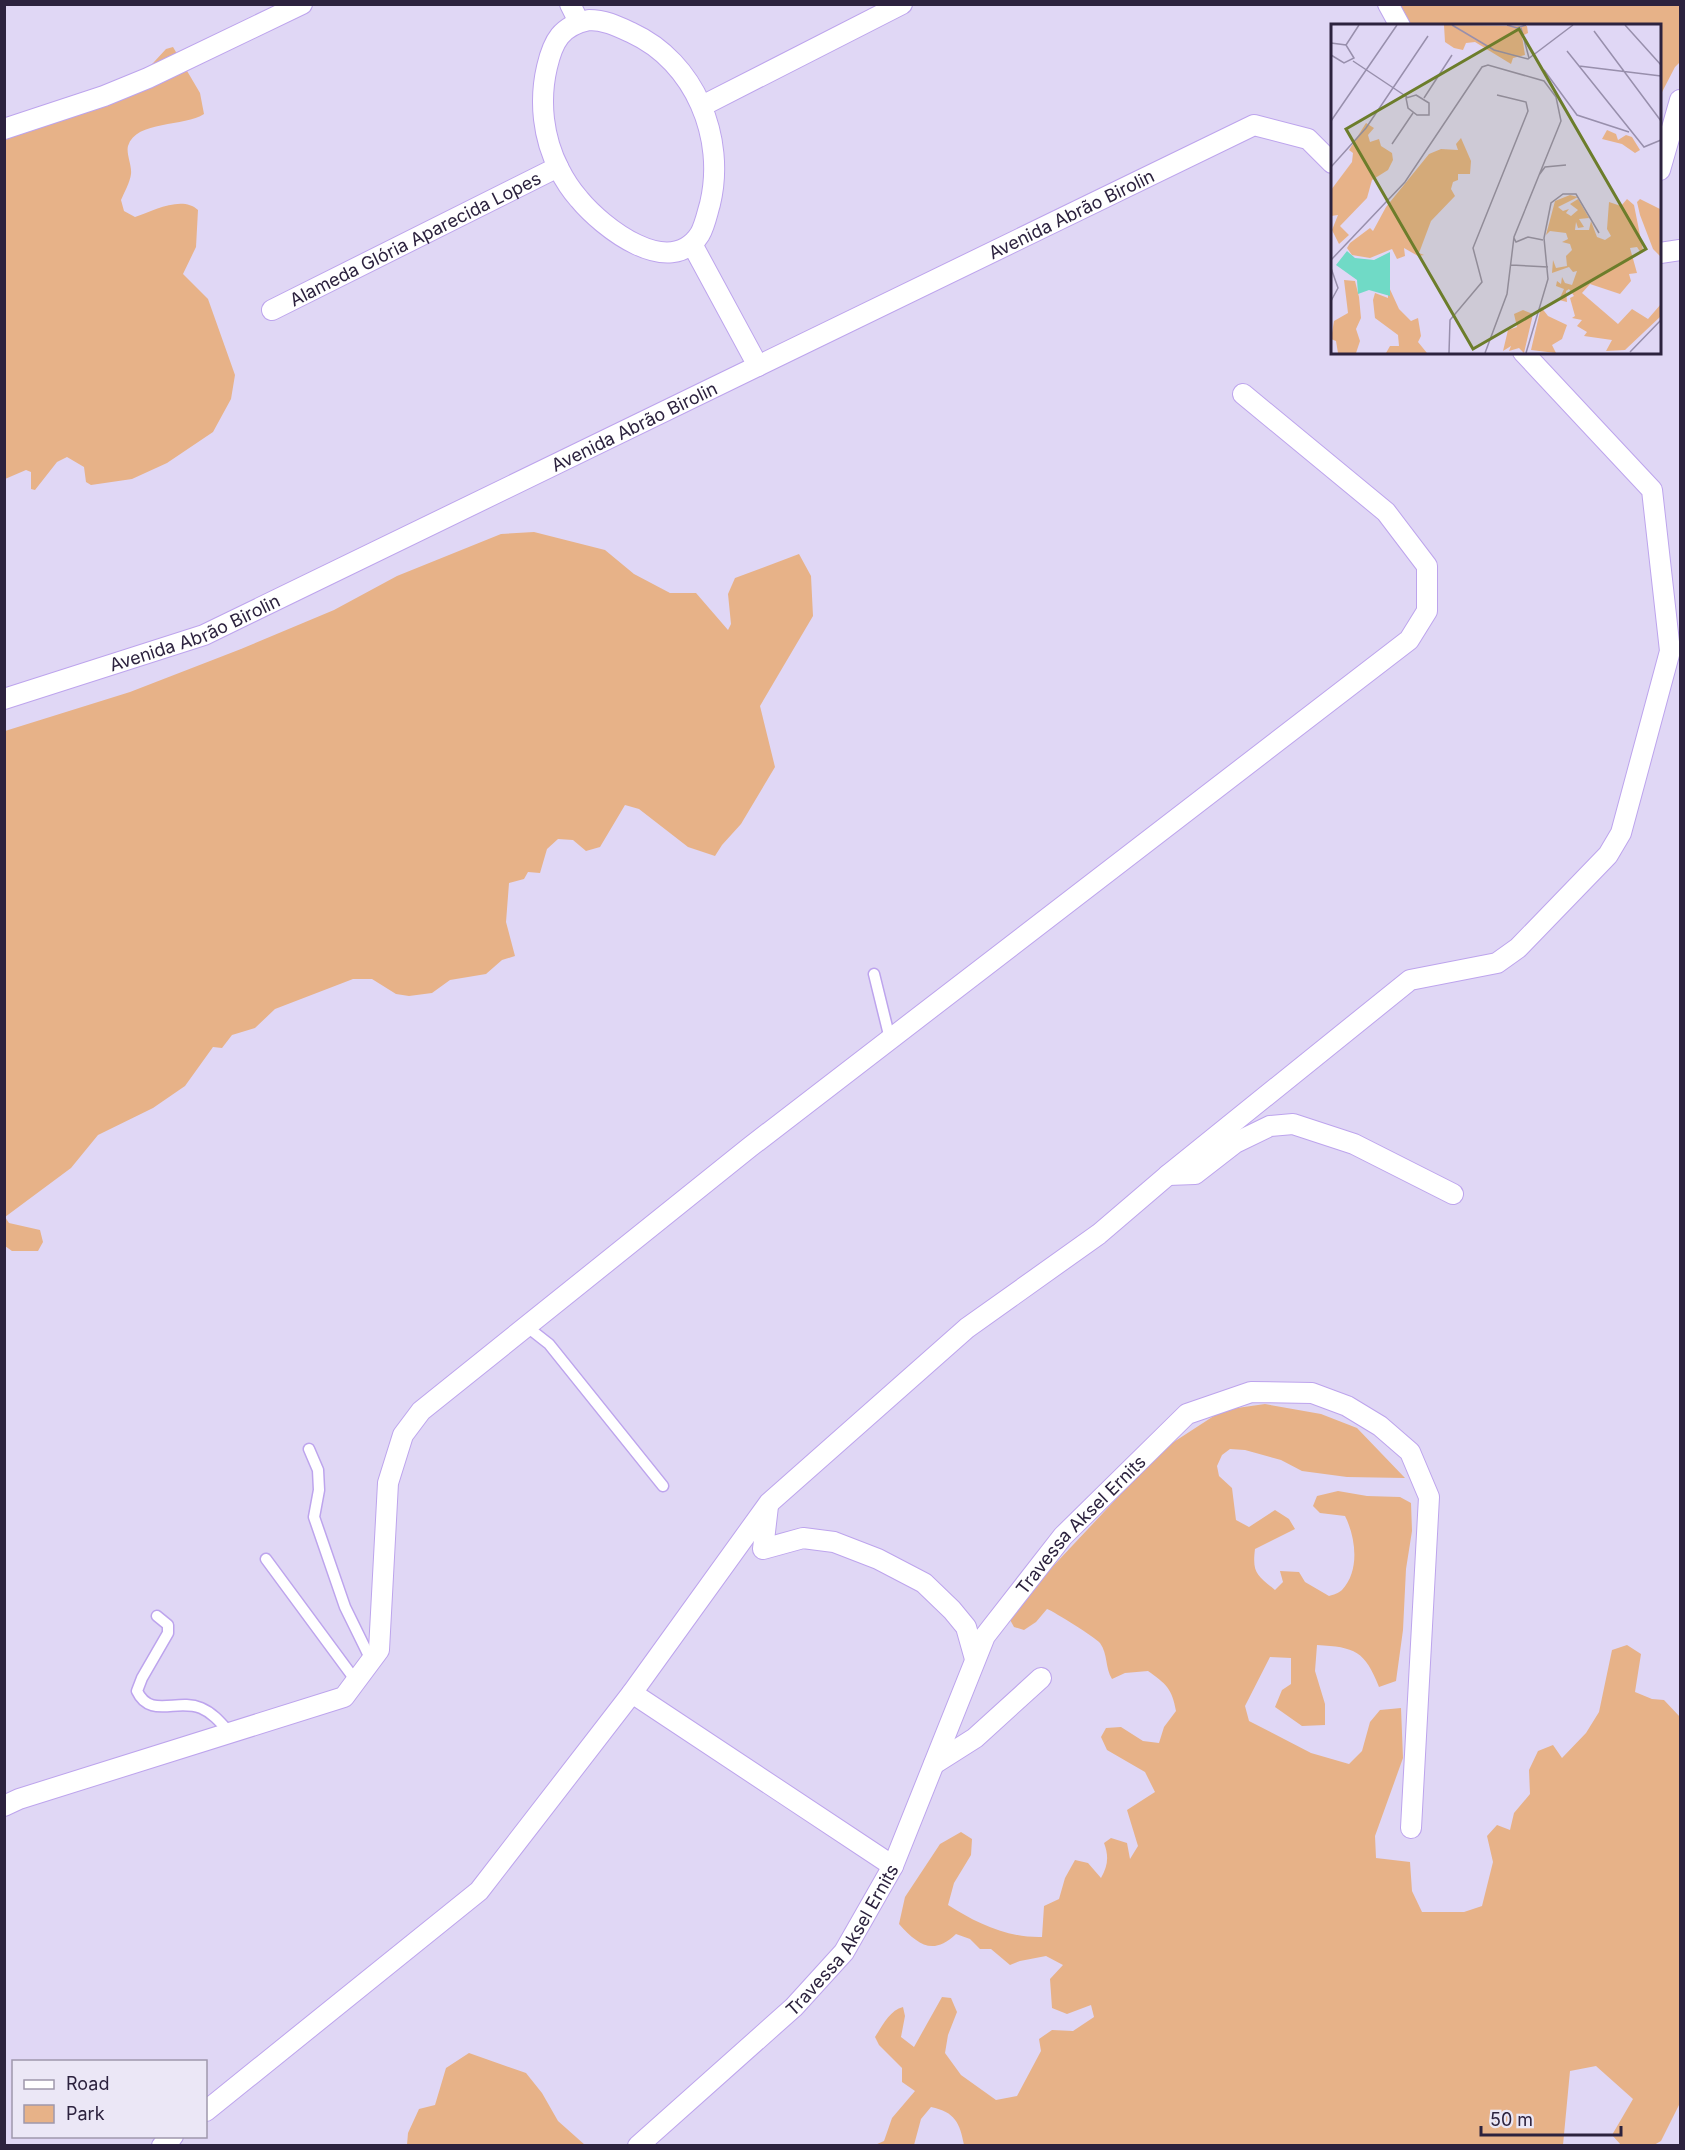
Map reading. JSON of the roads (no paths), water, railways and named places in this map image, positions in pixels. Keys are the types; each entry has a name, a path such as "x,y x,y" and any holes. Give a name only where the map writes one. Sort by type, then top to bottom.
{"street":[{"path":"4,129 104,96 148,78 302,4"},
{"path":"570,4 579,22"},
{"path":"702,106 902,4"},
{"path":"1388,4 1399,24"},
{"path":"599,20 609,22 653,45 681,72 702,106 713,141 714,179 704,226 692,244 674,252 656,252 606,226 578,199 558,167 543,114 544,77 551,49 562,33 579,22 599,20"},
{"path":"1661,163 1680,100"},
{"name":"Avenida Abrão Birolin","path":"4,699 204,635 1254,125 1308,139 1331,162"},
{"name":"Alameda Glória Aparecida Lopes","path":"272,310 558,167"},
{"path":"692,244 758,366"},
{"path":"1661,252 1680,250"},
{"path":"207,2110 479,1892 632,1693 769,1503 967,1328 1099,1234 1168,1175 1410,980 1497,963 1518,948 1608,855 1621,833 1670,651 1652,490 1526,354"},
{"path":"4,1806 19,1798 344,1697 379,1650 388,1483 403,1435 421,1411 750,1147 1409,639 1427,612 1427,566 1386,512 1243,394"},
{"path":"1168,1175 1195,1174 1235,1143 1270,1126 1293,1124 1354,1144 1453,1194"},
{"name":"Travessa Aksel Ernits","path":"638,2145 794,2007 844,1952 893,1866 985,1636 1063,1536 1187,1414 1251,1392 1312,1393 1347,1406 1380,1426 1410,1452 1429,1497 1411,1828"},
{"path":"769,1503 763,1549 803,1538 834,1542 878,1559 924,1583 952,1610 966,1627 975,1659"},
{"path":"934,1764 975,1738 1041,1678"},
{"path":"632,1693 893,1866"}],"lane":[{"path":"874,974 890,1039"},
{"path":"526,1326 549,1344 663,1486"},
{"path":"309,1449 318,1470 319,1490 314,1517 345,1607 371,1660"},
{"path":"266,1559 356,1681"},
{"path":"157,1616 168,1625 168,1632 142,1678 138,1691 142,1701 152,1707 181,1704 199,1707 213,1715 230,1733"}]}
